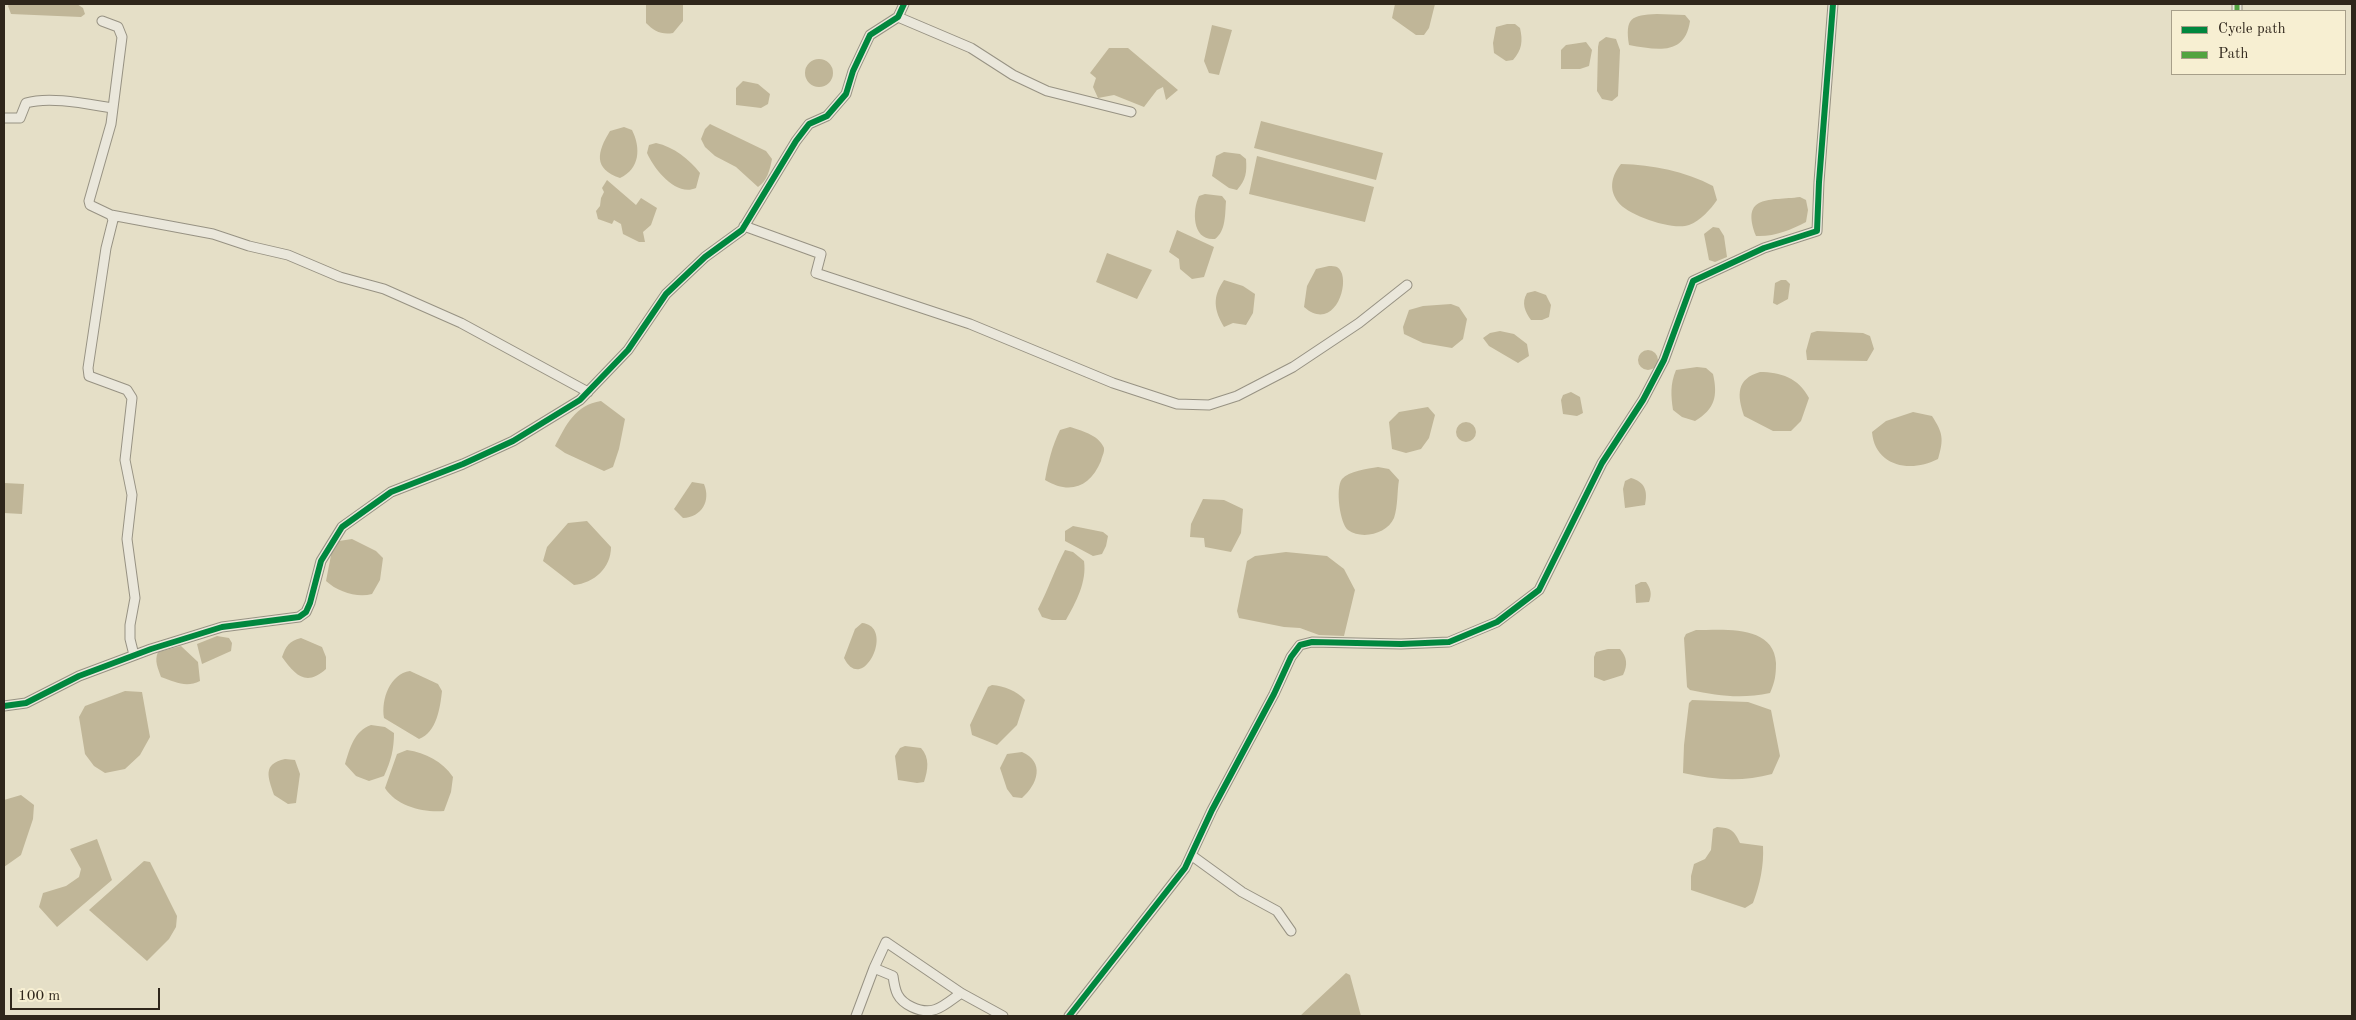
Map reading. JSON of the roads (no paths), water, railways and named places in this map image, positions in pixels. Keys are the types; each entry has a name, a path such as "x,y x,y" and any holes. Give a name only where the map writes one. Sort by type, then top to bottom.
{"street":[{"path":"4,706 26,703 79,676 134,655 222,627 299,617 306,612 310,604 321,561 342,527 391,492 463,464 513,441 580,400 628,350 666,294 744,226 804,130 809,124 827,116 846,94 853,71 870,35 898,17 904,4"},
{"path":"1069,1016 1185,868 1212,810 1274,694 1291,657 1300,645 1312,642 1401,644 1449,642 1497,622 1539,590 1602,463 1643,400 1664,360 1693,281 1764,248 1817,231 1833,4"},
{"path":"898,17 971,48 1013,75 1047,91 1131,112"},
{"path":"102,21 118,27 122,37 111,124 89,201 90,205 111,215 214,234 249,246 288,255 340,277 384,289 461,323 588,392"},
{"path":"4,118 20,118 26,103 34,100 82,103 112,108"},
{"path":"111,215 113,220 106,248 88,368 89,376 127,390 132,398 125,460 132,495 127,539 135,598 130,624 130,639 134,655"},
{"path":"744,226 821,254 816,273 970,324 1113,382 1178,404 1209,405 1237,396 1293,367 1359,323 1406,285"},
{"path":"1191,855 1242,892 1277,911 1291,931"},
{"path":"856,1016 886,942 960,994 1003,1016"},
{"path":"874,968 893,976 896,994 903,1003 924,1013 937,1010 960,994"}]}
